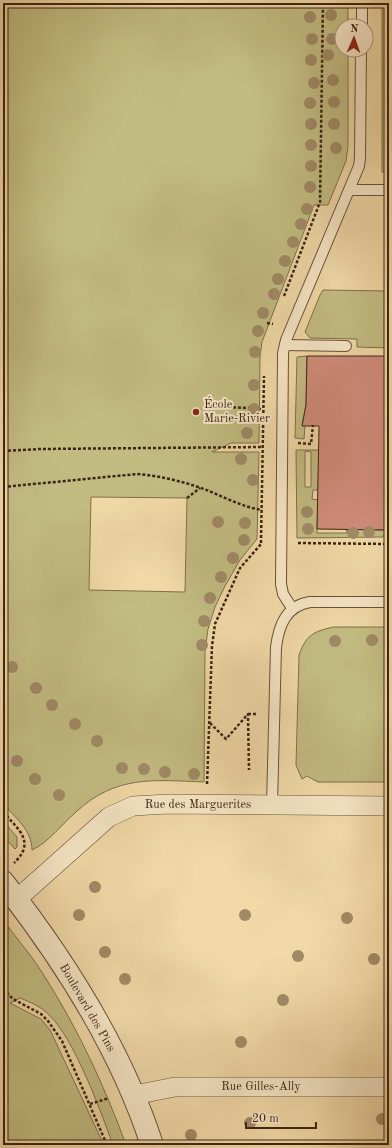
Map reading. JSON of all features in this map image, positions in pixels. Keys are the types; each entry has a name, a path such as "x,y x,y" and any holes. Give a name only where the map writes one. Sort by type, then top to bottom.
{"street":[{"name":"Rue des Marguerites","path":"17,900 98,826 121,810 148,804 389,806"},
{"name":"Boulevard des Pins","path":"3,882 44,936 71,977 101,1029 134,1095 152,1145"},
{"name":"Rue Gilles-Ally","path":"134,1095 175,1087 389,1087"}],"lane":[{"path":"362,3 362,18"},
{"path":"292,608 283,594 281,584 283,362 285,345 350,190 360,158 361,58"},
{"path":"350,190 389,190"},
{"path":"285,345 346,346"},
{"path":"272,805 276,647 278,631 285,617 292,608 300,604 310,602 389,602"}],"path":[{"path":"281,303 320,202 323,3"},
{"path":"270,331 276,317"},
{"path":"268,322 273,324"},
{"path":"207,784 212,646 215,624 240,568 261,543 264,372"},
{"path":"213,406 263,409"},
{"path":"298,444 312,444 314,425"},
{"path":"3,451 40,449 263,447"},
{"path":"3,487 136,474 161,477 200,488 247,507 262,510"},
{"path":"187,498 200,488"},
{"path":"261,543 268,543"},
{"path":"296,544 389,544"},
{"path":"209,722 226,739 248,714 249,770"},
{"path":"3,812 20,830 25,847 23,853"},
{"path":"3,989 13,999 41,1014 48,1021 62,1041 107,1145"}],"shaded area":[{"name":"École Marie-Rivier","path":"3,3 348,3 348,18 334,18 334,58 348,58 348,146 346,161 328,205 314,205 262,342 260,357 259,443 231,443 212,452 259,452 257,539 240,560 225,586 215,607 208,629 205,651 204,782 136,782 106,791 91,800 76,812 50,838 32,850 29,836 22,824 3,804","holes":["91,497 187,498 185,592 89,590"]},
{"path":"382,3 389,3 389,172 382,172"},
{"path":"323,290 389,291 389,348 357,347 357,339 310,338 305,332"},
{"path":"307,356 306,405 302,425 305,426 304,439 295,438 297,357"},
{"path":"296,450 319,450 318,490 313,490 312,499 318,500 317,533 347,533 346,529 386,530 383,537 297,538","holes":["305,451 311,452 311,487 305,487"]},
{"path":"334,627 389,627 389,782 318,782 307,776 302,779 296,765 299,655 308,638 316,632"},
{"path":"3,821 17,837 17,847 15,849 3,836"},
{"path":"3,920 30,955 69,1017 100,1080 126,1145 113,1145 86,1076 68,1040 58,1026 43,1010 20,998 10,1003 41,1019 50,1030 104,1145 3,1145"}],"building":[{"path":"307,356 389,356 389,530 317,529 319,426 302,426 306,405"}],"place":[{"name":"École Marie-Rivier","path":"196,412"}]}
